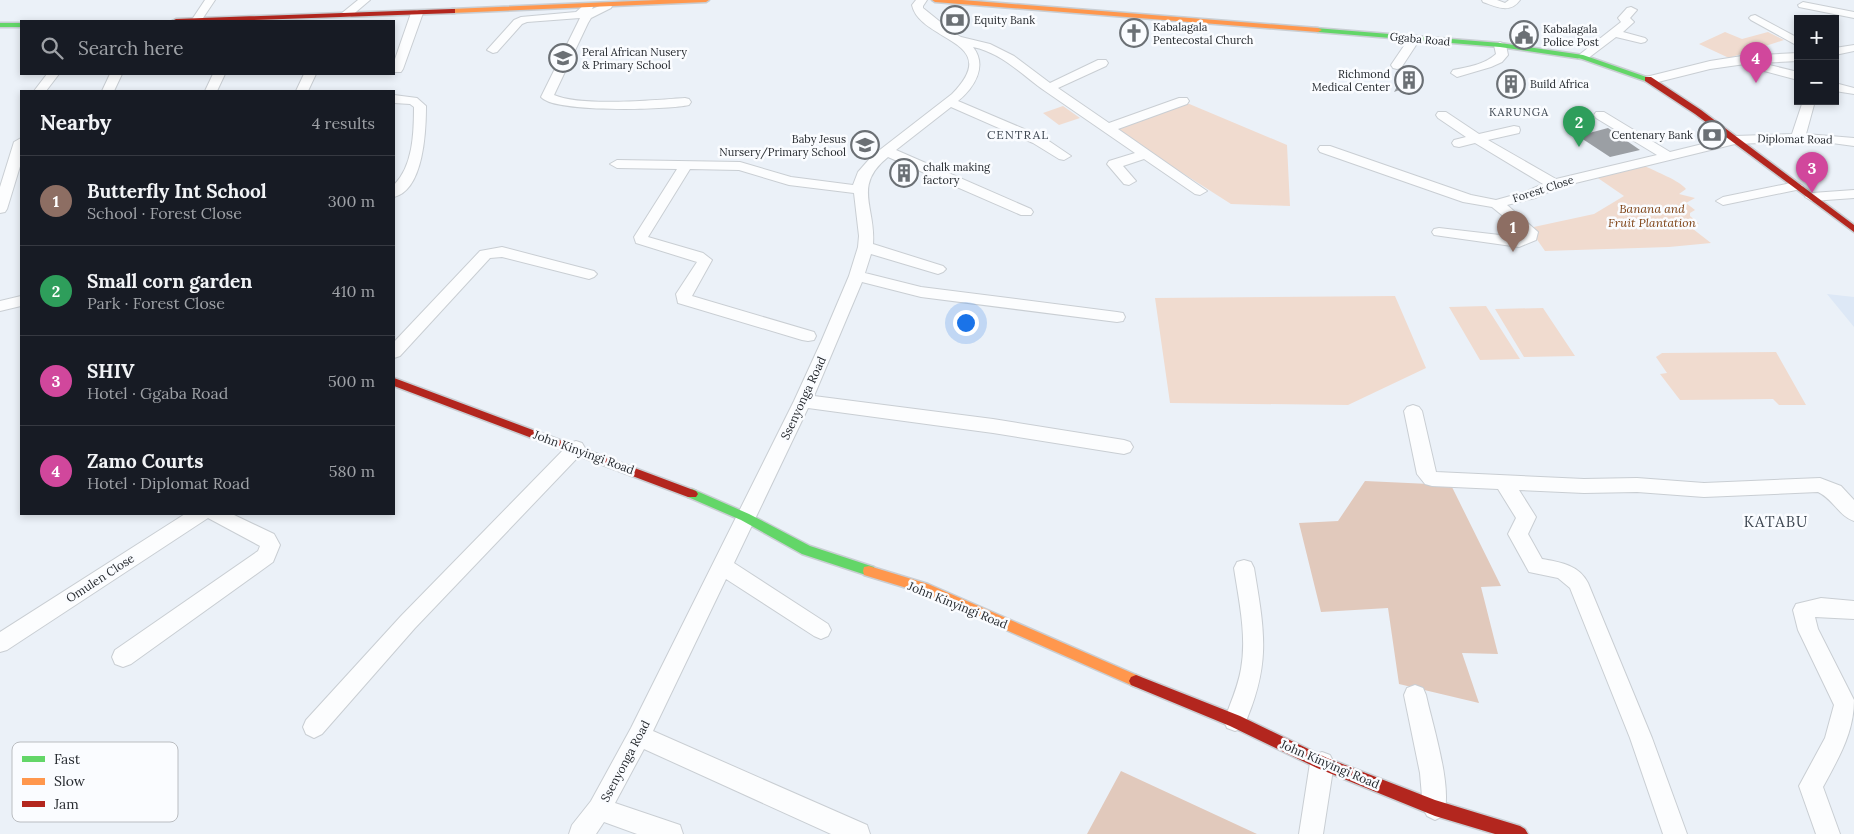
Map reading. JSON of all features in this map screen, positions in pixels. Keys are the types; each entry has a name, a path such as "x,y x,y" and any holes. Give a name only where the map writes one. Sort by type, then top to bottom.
{"street":[{"path":"196,20 210,0"},
{"path":"346,16 365,0"},
{"path":"196,20 588,7 643,2 706,0"},
{"path":"922,0 917,5 918,9 947,34 959,40 986,46 1020,64 1027,72 1049,88 1200,191"},
{"name":"Ggaba Road","path":"935,0 1500,45 1583,57 1650,80 1735,140 1854,229"},
{"path":"1487,0 1504,6 1510,5 1515,0"},
{"path":"1803,5 1854,16"},
{"path":"607,6 586,16 547,98 557,102 597,104 685,102"},
{"path":"493,50 518,22 524,19 579,15 588,7"},
{"path":"1583,57 1628,22 1624,18 1631,10"},
{"path":"397,69 417,13"},
{"path":"1755,18 1794,41"},
{"path":"0,25 20,25"},
{"path":"1615,33 1641,40"},
{"path":"1397,65 1414,39"},
{"path":"617,164 740,166 789,181 860,190 865,172 887,151 966,88 974,70 970,50 959,40"},
{"path":"1458,73 1498,60 1502,56 1500,45"},
{"path":"1839,51 1854,48"},
{"path":"1650,80 1710,65 1742,60 1794,57"},
{"path":"1742,60 1794,75"},
{"path":"1049,88 1102,63"},
{"path":"41,90 52,75"},
{"path":"108,90 116,75"},
{"path":"211,90 218,75"},
{"path":"302,90 310,75"},
{"path":"1839,87 1851,91"},
{"path":"395,99 407,99 420,106 415,165 403,185 395,192"},
{"path":"1109,128 1183,101"},
{"path":"949,102 1038,140 1064,156"},
{"path":"1798,137 1807,105"},
{"path":"1442,115 1478,139 1554,184"},
{"path":"1600,115 1668,156"},
{"path":"1459,143 1514,130"},
{"name":"Diplomat Road","path":"1735,140 1817,137 1854,142"},
{"name":"Forest Close","path":"1325,149 1468,198 1496,204 1530,195 1554,184 1735,140"},
{"path":"0,209 20,148"},
{"path":"887,151 1026,212"},
{"path":"1129,181 1114,164 1145,154"},
{"path":"686,165 641,237 641,240 698,256 705,260 684,294 684,299 817,339"},
{"path":"1723,201 1796,186"},
{"name":"Ssenyonga Road","path":"581,834 599,809 639,736 745,516 803,401 817,339 857,276 865,247 866,236 860,190"},
{"path":"1812,197 1854,194"},
{"path":"1439,232 1519,242 1531,237 1531,232 1496,204"},
{"path":"865,247 938,269"},
{"path":"395,351 485,254 502,252 588,274"},
{"path":"857,276 947,296 1117,317"},
{"path":"0,306 20,301"},
{"name":"John Kinyingi Road","path":"395,383 576,448 669,484 745,516 806,550 923,588 1145,685 1235,721 1322,763 1435,808 1520,834"},
{"path":"803,401 993,426 1124,447"},
{"path":"1413,411 1428,477 1445,480 1504,483 1637,485 1704,490 1820,485 1834,491 1854,513"},
{"path":"314,727 414,615 576,448"},
{"path":"1504,483 1526,517 1518,534 1536,566 1563,571 1578,583 1641,738 1675,834"},
{"name":"Omulen Close","path":"0,643 198,515"},
{"path":"123,657 266,556 270,545 267,540 217,515"},
{"path":"722,566 821,630"},
{"path":"1235,721 1250,677 1253,659 1250,612 1244,568"},
{"path":"1828,834 1811,786 1836,741 1845,705 1808,630 1804,610 1821,607 1854,610"},
{"path":"1415,695 1432,773 1435,808"},
{"path":"639,736 858,834"},
{"path":"1311,834 1322,763"},
{"path":"599,809 671,834"}],"shaded area":[{"name":"Baby Jesus Nursery/Primary School","path":"862,138 881,147 865,155 851,144"},
{"path":"1827,294 1854,297 1854,327"},
{"path":"1365,481 1451,485 1501,586 1481,587 1498,654 1462,653 1479,703 1399,684 1388,608 1321,612 1299,523 1338,521"},
{"path":"1121,771 1257,834 1087,834"}],"green space":[{"path":"1725,32 1742,39 1768,32 1784,40 1729,58 1699,44"},
{"path":"1187,103 1287,145 1290,206 1231,204 1115,130"},
{"path":"1063,106 1080,118 1059,125 1043,113"},
{"name":"Banana and Fruit Plantation","path":"1645,166 1673,179 1683,186 1686,189 1679,194 1695,198 1686,203 1695,210 1690,213 1690,216 1699,224 1693,226 1695,228 1693,229 1711,243 1669,247 1545,251 1529,228 1594,214 1624,196 1595,176"},
{"path":"1395,296 1426,368 1348,405 1170,403 1155,298"},
{"path":"1486,306 1520,359 1480,360 1449,307"},
{"path":"1543,308 1575,356 1524,357 1495,309"},
{"path":"1776,352 1806,405 1779,405 1773,399 1680,400 1660,374 1667,373 1656,357 1662,353"}],"building":[{"name":"Richmond Medical Center","path":"1404,74 1421,82 1394,92"},
{"path":"1608,128 1640,150 1610,157 1578,136"}],"traffic: fast":[{"path":"0,25 20,25"},
{"path":"1318,30 1500,45 1583,57 1648,79"},
{"path":"692,494 745,517 806,550 869,571"}],"traffic: slow":[{"path":"452,11 706,0"},
{"path":"935,0 1318,30"},
{"path":"869,571 923,588 1136,681"}],"traffic: jam":[{"path":"204,20 452,11"},
{"path":"1648,79 1698,112 1854,229"},
{"path":"395,382 692,494"},
{"path":"1136,681 1235,721 1322,763 1435,808 1520,834"}],"place":[{"name":"Equity Bank","path":"955,20"},
{"name":"Kabalagala Pentecostal Church","path":"1134,33"},
{"name":"Kabalagala Police Post","path":"1524,35"},
{"name":"Peral African Nusery & Primary School","path":"563,58"},
{"name":"Richmond Medical Center","path":"1409,80"},
{"name":"Zamo Courts","path":"1756,83"},
{"name":"Build Africa","path":"1511,84"},
{"name":"Centenary Bank","path":"1712,135"},
{"name":"Baby Jesus Nursery/Primary School","path":"865,145"},
{"name":"Small corn garden","path":"1579,147"},
{"name":"chalk making factory","path":"904,173"},
{"name":"SHIV","path":"1812,193"},
{"name":"Butterfly Int School","path":"1513,252"}],"district":[{"name":"KARUNGA","path":"1519,112"},
{"name":"CENTRAL","path":"1018,134"},
{"name":"KATABU","path":"1776,521"}]}
